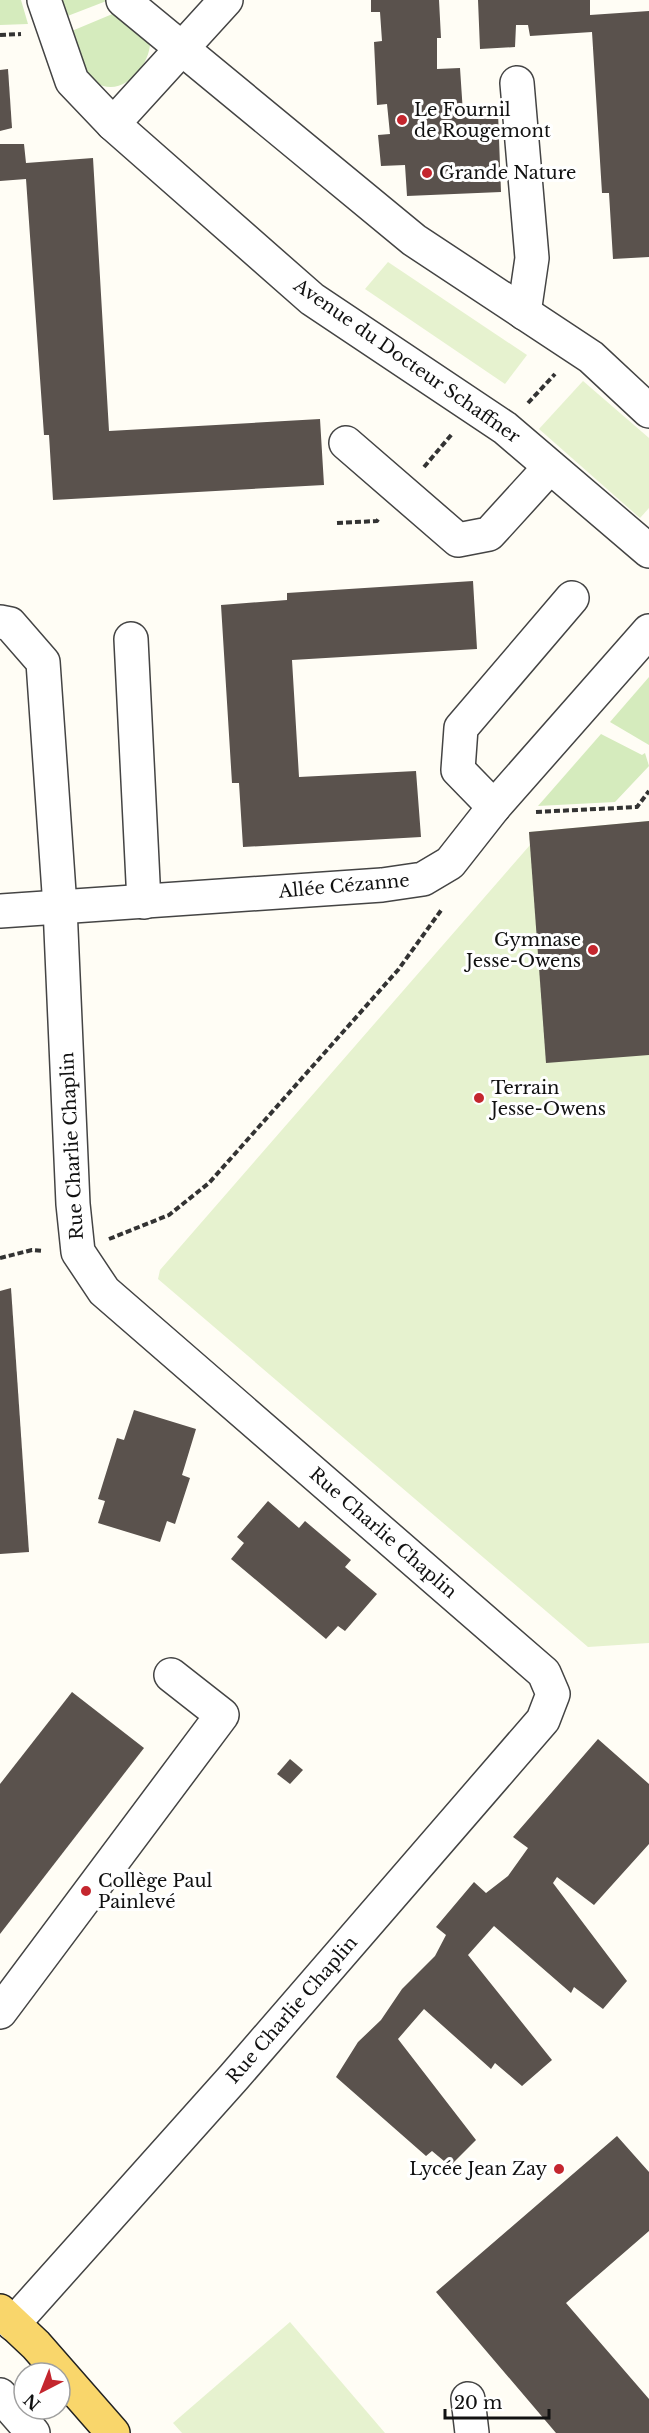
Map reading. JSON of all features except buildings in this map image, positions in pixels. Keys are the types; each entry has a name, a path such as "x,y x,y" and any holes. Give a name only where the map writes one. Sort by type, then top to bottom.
{"main road":[{"path":"7,2317 113,2433"}],"street":[{"name":"Avenue du Docteur Schaffner","path":"44,0 72,81 113,124 312,299 505,428 649,551"},
{"path":"123,0 414,240 591,357 649,411"},
{"path":"113,124 226,0"},
{"path":"517,83 532,258 524,313"},
{"path":"346,443 458,540 489,534 550,467"},
{"path":"494,807 458,770 461,729 572,598"},
{"name":"Rue Charlie Chaplin","path":"0,622 10,624 43,662 60,907 73,1204 78,1252 104,1291 544,1673 553,1694 543,1720 234,2077 7,2317"},
{"name":"Allée Cézanne","path":"0,911 382,885 423,879 450,863 494,807 649,631"},
{"path":"131,639 144,902"},
{"path":"0,2012 222,1714 171,1675"},
{"path":"0,2395 33,2433"},
{"path":"468,2400 472,2433"}],"path":[{"path":"505,428 579,349"},
{"path":"494,807 524,813 637,807 649,791"},
{"path":"0,1258 32,1250 78,1252 169,1215 209,1183 398,969 425,929 448,902"}],"green space":[{"path":"0,0 21,0 28,24 0,25"},
{"path":"59,0 109,0 65,17"},
{"path":"122,10 150,38 150,48 141,69 133,77 115,87 104,86 94,81 85,71 67,33"},
{"path":"388,262 527,355 505,384 365,289"},
{"path":"583,381 649,438 649,508 640,518 539,429"},
{"path":"649,677 649,745 610,722"},
{"path":"601,734 642,755 645,753 649,766 615,802 538,806"},
{"name":"Terrain Jesse-Owens","path":"649,821 649,1643 588,1647 158,1279 160,1270 530,845 529,832"},
{"path":"290,2322 385,2433 182,2433 173,2423"}],"place":[{"name":"Le Fournil de Rougemont","path":"402,120"},
{"name":"Grande Nature","path":"427,173"},
{"name":"Gymnase Jesse-Owens","path":"593,950"},
{"name":"Terrain Jesse-Owens","path":"479,1098"},
{"name":"Collège Paul Painlevé","path":"86,1891"},
{"name":"Lycée Jean Zay","path":"559,2169"}]}
